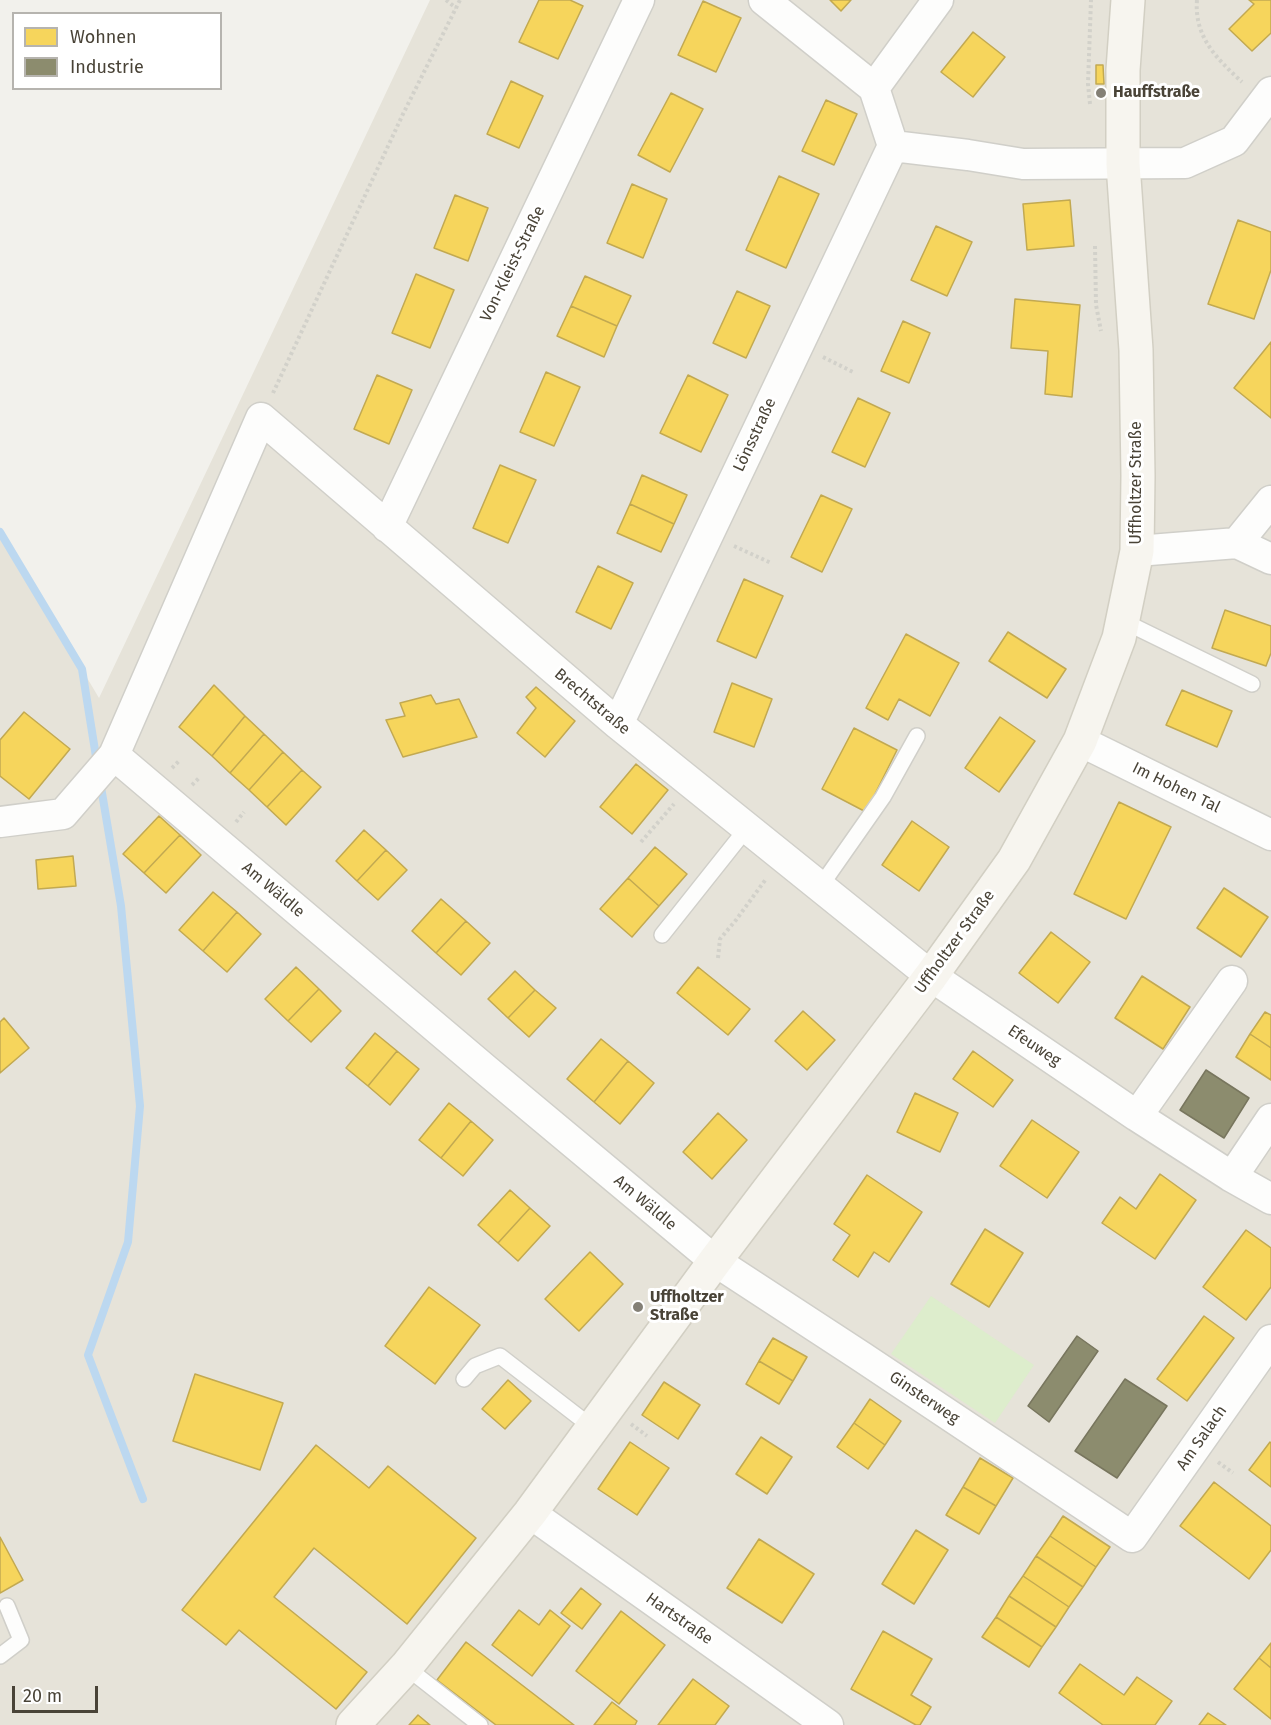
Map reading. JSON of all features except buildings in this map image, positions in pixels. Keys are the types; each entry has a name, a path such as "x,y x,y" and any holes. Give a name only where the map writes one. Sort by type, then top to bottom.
{"street":[{"name":"Von-Kleist-Straße","path":"387,527 639,0"},
{"path":"764,0 874,88 893,146 1023,164 1185,163 1234,141 1268,96"},
{"path":"874,88 938,0"},
{"name":"Uffholtzer Straße","path":"353,1725 406,1667 530,1513 715,1261 931,976 1014,860 1080,741 1119,638 1137,551 1136,350 1123,164 1123,70 1128,0"},
{"name":"Lönsstraße","path":"618,724 893,146"},
{"name":"Brechtstraße","path":"261,418 618,724 931,976"},
{"path":"0,822 63,814 114,755 261,418"},
{"path":"1237,543 1271,501"},
{"path":"1137,551 1237,543 1271,559"},
{"name":"Im Hohen Tal","path":"1080,741 1271,835"},
{"name":"Am Wäldle","path":"114,755 715,1261"},
{"name":"Efeuweg","path":"931,976 1137,1116 1232,1177 1271,1198"},
{"path":"1137,1116 1232,981"},
{"path":"1232,1177 1271,1119"},
{"name":"Ginsterweg","path":"715,1261 1132,1537"},
{"name":"Am Salach","path":"1132,1537 1271,1340"},
{"name":"Hartstraße","path":"530,1513 828,1725"}],"lane":[{"path":"1123,621 1252,684"},
{"path":"820,886 883,797 917,736"},
{"path":"662,936 747,828"},
{"path":"464,1378 475,1366 501,1356 593,1428"},
{"path":"0,1656 21,1640 7,1606"},
{"path":"406,1667 480,1725"}],"path":[{"path":"446,0 456,8"},
{"path":"261,418 403,114 460,0"},
{"path":"1090,106 1088,84 1091,0"},
{"path":"1197,0 1196,14 1203,38 1222,64 1268,96"},
{"path":"1095,245 1096,304 1102,338"},
{"path":"708,534 771,563"},
{"path":"640,842 692,783"},
{"path":"718,958 720,939 783,856"}],"shaded area":[{"path":"430,0 1271,0 1271,1725 0,1725 0,532 99,698"}],"green space":[{"path":"931,1296 1034,1365 995,1423 891,1354"}],"waterway":[{"path":"0,532 82,669 97,763"},
{"path":"100,781 121,906 140,1106 128,1242 88,1355 143,1499"}],"place":[{"name":"Hauffstraße","path":"1101,93"},
{"name":"Uffholtzer Straße","path":"638,1307"}]}
